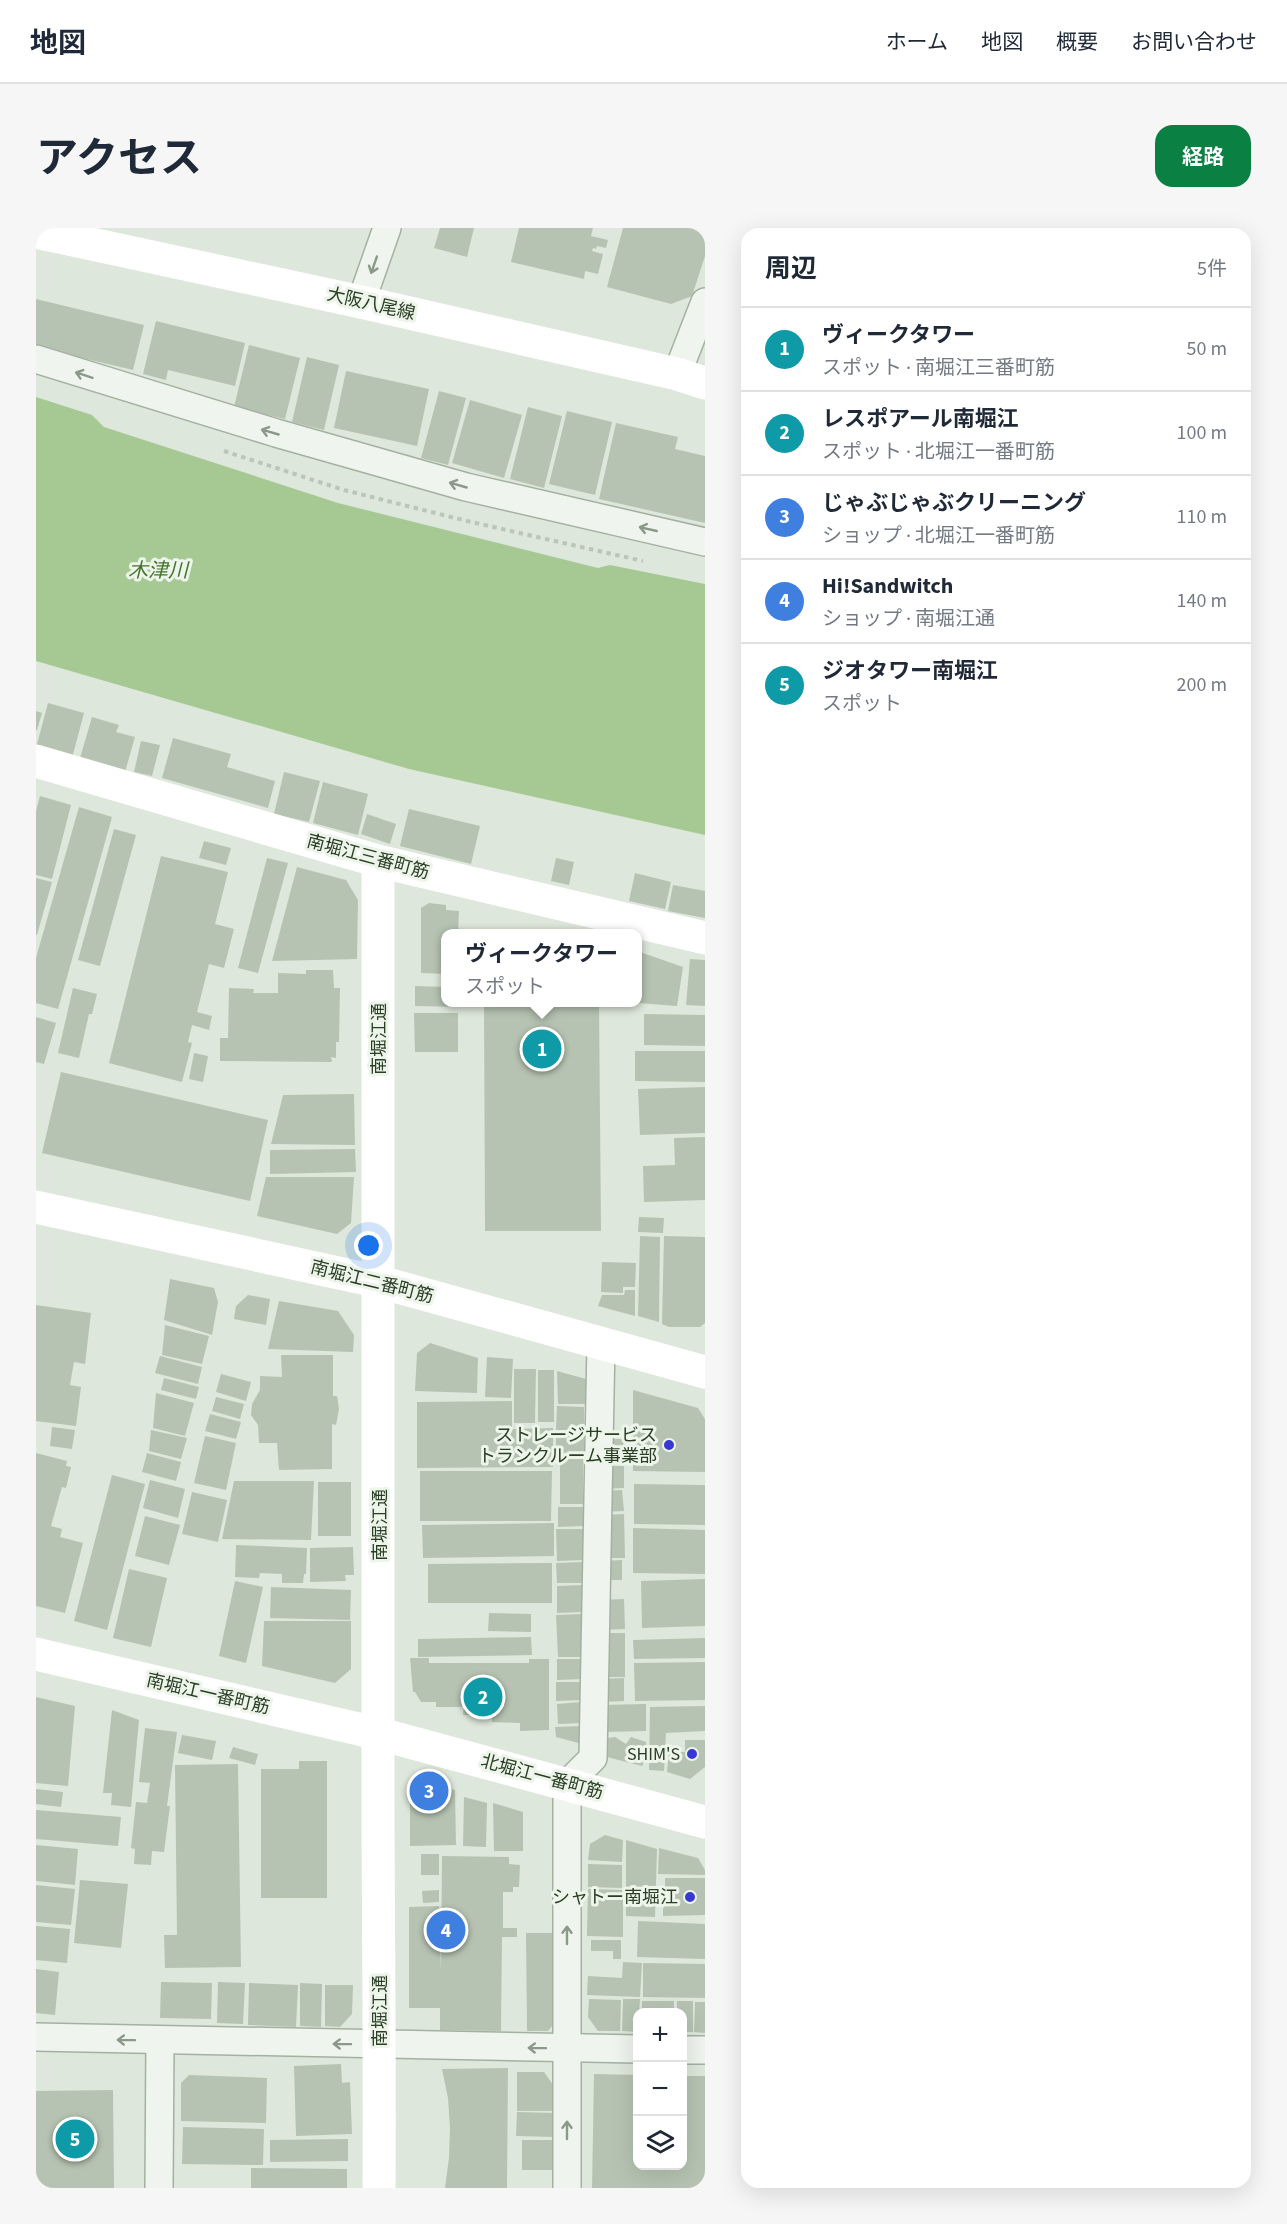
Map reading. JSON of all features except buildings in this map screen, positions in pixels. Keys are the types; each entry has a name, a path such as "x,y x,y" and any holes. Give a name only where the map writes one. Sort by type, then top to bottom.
{"street":[{"path":"361,302 387,228"},
{"name":"大阪八尾線","path":"36,232 361,302 691,378"},
{"path":"691,378 705,302"},
{"path":"36,359 255,427 466,488 705,542"},
{"name":"南堀江三番町筋","path":"36,760 378,861 705,938"},
{"name":"南堀江通","path":"378,861 381,2045 379,2188"},
{"name":"南堀江二番町筋","path":"36,1207 380,1282 705,1372"},
{"path":"567,2188 567,1784 593,1758 601,1343"},
{"name":"南堀江一番町筋","path":"36,1653 380,1734"},
{"name":"北堀江一番町筋","path":"380,1734 705,1822"},
{"path":"36,2037 633,2049"},
{"path":"159,2188 160,2040"},
{"path":"687,2050 705,2050"}],"water":[{"name":"木津川","path":"36,397 92,415 104,427 338,503 598,568 610,565 705,584 705,835 409,769 36,661"}],"place":[{"name":"ヴィークタワー","path":"542,1049"},
{"name":"ストレージサービス トランクルーム事業部","path":"669,1445"},
{"name":"レスポアール南堀江","path":"483,1697"},
{"name":"SHIM'S","path":"692,1754"},
{"name":"じゃぶじゃぶクリーニング","path":"429,1791"},
{"name":"シャトー南堀江","path":"690,1897"},
{"name":"Hi!Sandwitch","path":"446,1930"},
{"name":"ジオタワー南堀江","path":"75,2139"}]}
